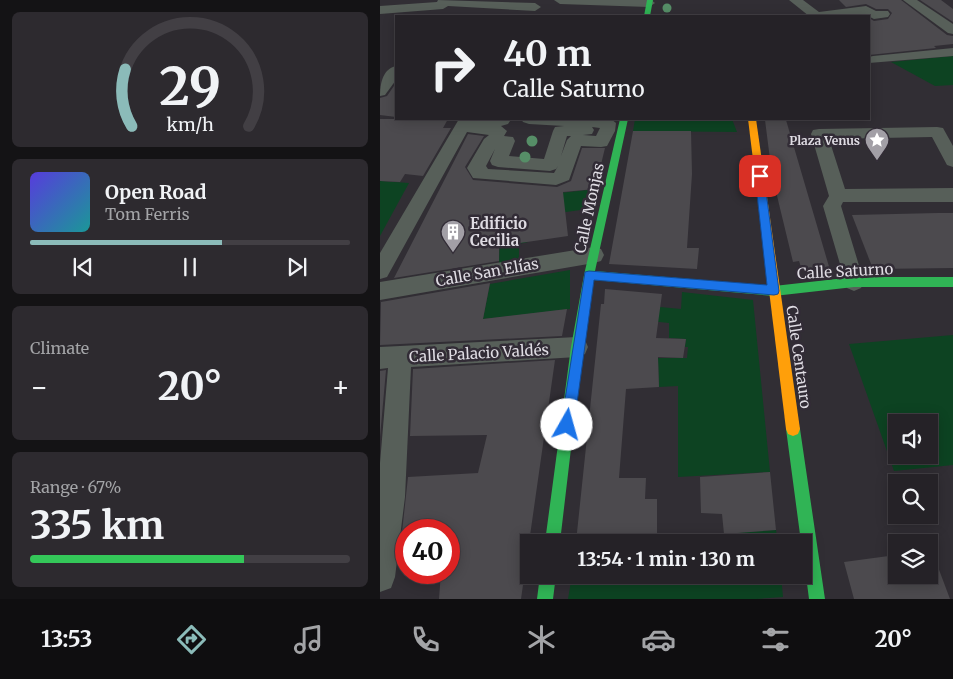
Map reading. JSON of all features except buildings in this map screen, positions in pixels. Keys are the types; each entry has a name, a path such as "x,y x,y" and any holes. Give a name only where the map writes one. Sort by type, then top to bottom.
{"street":[{"path":"560,0 649,2 647,15"},
{"path":"796,0 816,15"},
{"path":"909,0 953,30"},
{"path":"572,15 578,1"},
{"path":"380,10 443,3 480,2 533,8"},
{"path":"436,15 443,3"},
{"path":"825,15 866,10 874,15 884,14"},
{"path":"870,63 953,52"},
{"path":"384,90 395,72"},
{"path":"380,271 466,120"},
{"path":"502,120 495,123 478,121 473,129 499,131 476,168 480,170 479,174 556,179 563,176 575,140 601,142 617,127"},
{"path":"549,120 608,123 617,127"},
{"name":"Calle Centauro","path":"752,120 817,599"},
{"path":"507,141 498,161 550,165 561,131 617,127"},
{"name":"Calle Monjas","path":"553,534 577,347 617,127"},
{"path":"854,282 819,134 937,132 953,162"},
{"path":"835,201 953,195"},
{"name":"Calle San Elías","path":"380,291 594,255"},
{"name":"Calle Saturno","path":"589,276 774,291 854,282 953,282"},
{"name":"Calle Palacio Valdés","path":"390,358 577,347"},
{"path":"380,577 390,498 390,358"},
{"path":"545,599 547,584"}],"green space":[{"path":"953,56 953,85 935,86 891,62"},
{"path":"635,120 732,120 737,132 633,131"},
{"path":"380,181 409,183 380,236"},
{"path":"588,190 588,209 529,217 528,242 519,244 519,261 499,264 500,234 512,198"},
{"path":"570,270 570,309 483,319 490,284"},
{"path":"682,292 753,300 770,472 678,477 678,386 659,387 658,358 687,358 688,347 685,347 686,339 669,338 669,323 631,319 660,307 681,309"},
{"path":"953,335 953,465 894,471 892,464 938,464 938,414 888,414 888,454 849,344"},
{"path":"776,530 777,534 716,534"},
{"path":"570,584 782,584 783,597 756,599 568,599"}],"traffic: fast":[{"path":"647,15 650,0"},
{"path":"553,534 577,347 589,275 624,120"},
{"path":"589,275 774,291 854,282 953,282"},
{"path":"793,429 817,599"},
{"path":"545,599 547,584"}],"traffic: slow":[{"path":"752,120 793,429"}],"place":[{"name":"Plaza Venus","path":"877,161"},
{"name":"Edificio Cecilia","path":"453,253"}],"route":[{"path":"567,425 577,347 589,276 774,291 760,176"}]}
